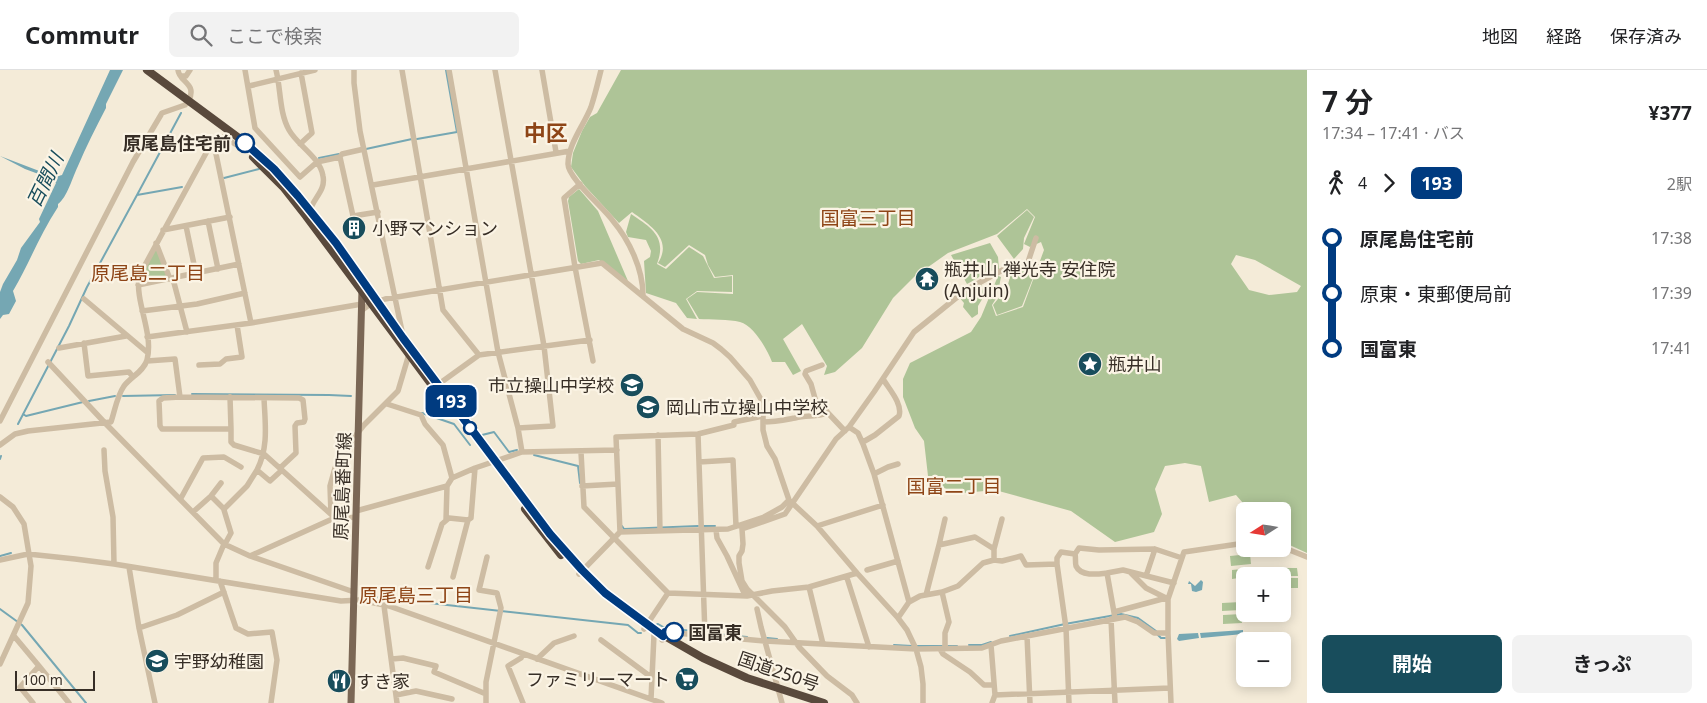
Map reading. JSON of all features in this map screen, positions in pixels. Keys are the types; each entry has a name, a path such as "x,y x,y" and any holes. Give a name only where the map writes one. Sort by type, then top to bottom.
{"highway":[{"name":"国道250号","path":"141,70 186,100 240,145 284,188 362,290 403,338 546,538 603,597 645,627 700,662 744,682 824,703"},
{"name":"国道250号","path":"147,70 255,152 286,182 356,270 374,302 407,351 436,386"},
{"name":"国道250号","path":"645,627 654,635 662,638"},
{"name":"国道250号","path":"778,691 807,703"}],"main road":[{"name":"原尾島番町線","path":"351,703 362,290 356,270"}],"street":[{"path":"178,70 178,74 182,73 186,76 190,70"},
{"path":"245,70 254,128 300,178 317,162 364,149"},
{"path":"276,70 285,122 290,132 317,162 324,177 323,188 310,211"},
{"path":"249,86 314,70"},
{"path":"331,514 330,486 332,473 348,445 398,391 407,351 364,149 354,83 354,70"},
{"path":"402,70 444,310 479,355"},
{"path":"449,70 498,352 518,428 522,452"},
{"path":"495,70 544,346 553,426 518,428"},
{"path":"542,70 556,152"},
{"path":"602,70 591,107 570,151 569,171 614,221 624,237 638,267 643,295"},
{"path":"0,421 125,179 162,113 185,105 186,100 192,93 182,73"},
{"path":"300,144 312,133 301,73"},
{"path":"224,138 240,145"},
{"path":"224,138 215,145 252,323"},
{"path":"0,445 15,434 28,431 111,422 119,395 125,385 147,361 147,337 138,285 139,276 211,144 224,138"},
{"path":"372,185 570,151"},
{"path":"340,157 353,216 378,212"},
{"path":"580,184 564,198 593,361"},
{"path":"164,230 230,217"},
{"path":"208,221 218,269"},
{"path":"186,226 196,274"},
{"path":"749,595 742,582 740,573 739,556 742,550 742,529 785,514 790,502 836,439 847,429 914,332 966,290 1000,270 1008,267 1022,268 1026,265 1036,238"},
{"path":"156,243 172,279 181,306 186,332"},
{"path":"147,337 361,308 374,302 396,297 602,263 683,329 713,342 730,357 758,392 764,403 763,419 767,446 774,459 790,502 817,526 907,630 921,667 925,703"},
{"path":"138,285 239,264"},
{"path":"142,311 181,306 245,293"},
{"path":"84,299 148,353"},
{"path":"199,365 220,364 226,359 242,356 237,325"},
{"path":"59,348 126,336"},
{"path":"436,386 479,355 590,340"},
{"path":"84,343 88,376 129,372 133,377"},
{"path":"147,361 175,359 180,397"},
{"path":"49,363 217,538 250,556 354,592"},
{"path":"822,364 806,371 805,374 811,384 816,402 821,403 828,413 847,429 858,433 863,442 883,505 909,602"},
{"path":"863,442 881,431 901,413 883,378"},
{"path":"230,428 162,429 160,426 159,401 163,398 180,397 299,398 303,400 305,419 304,422 297,423 295,426 296,453 270,481 257,470"},
{"path":"230,398 231,442 234,445 264,454 338,519"},
{"path":"224,509 247,486 264,454 264,398"},
{"path":"388,403 421,415 443,445 452,478"},
{"path":"620,532 616,437 698,434 734,425 734,422 763,419 786,421 828,413"},
{"path":"698,434 705,633"},
{"path":"658,435 660,529"},
{"path":"104,450 105,471 114,517 114,564"},
{"path":"446,520 447,486 452,478 475,468 522,452 617,450"},
{"path":"581,452 584,507 668,593 749,595 809,587 857,574"},
{"path":"180,498 203,458 224,457 242,467"},
{"path":"699,462 733,460 736,526"},
{"path":"874,474 898,464"},
{"path":"453,578 468,520 471,518 475,468"},
{"path":"193,512 211,496 221,483"},
{"path":"582,486 618,484"},
{"path":"250,556 330,520 447,486"},
{"path":"211,496 224,509 231,533 216,563 218,581 224,592 236,628 248,634 272,632 276,660 271,703"},
{"path":"0,497 13,507 24,524 31,566 29,598 14,636 0,664"},
{"path":"580,572 620,532 660,529 728,529 764,517 790,502"},
{"path":"817,526 883,505"},
{"path":"428,567 442,524 449,518 468,520"},
{"path":"926,594 944,519"},
{"path":"994,560 994,549 1002,519"},
{"path":"716,530 717,538 749,595 786,627 795,641 827,676 854,697 857,703"},
{"path":"939,545 975,537 994,549"},
{"path":"1171,703 1162,633 1167,598 1184,552 1236,544"},
{"path":"1174,583 1123,570 1095,575 1079,570 1076,567 1075,554 1079,548 1099,550 1154,549 1182,558"},
{"path":"1146,576 1154,549"},
{"path":"1291,551 1307,557"},
{"path":"1069,703 1066,625 1057,558 1061,552 1075,554"},
{"path":"0,560 28,554 114,564 340,601 360,600 390,606 649,700 662,703"},
{"path":"898,618 909,602 926,594 942,592 958,586 983,564 994,560 1002,561 1021,556 1026,565 1057,564"},
{"path":"486,703 486,682 500,611 497,593 479,590 487,557"},
{"path":"867,570 898,561"},
{"path":"129,567 155,703"},
{"path":"1129,571 1142,585 1167,598"},
{"path":"1107,573 1114,616 1115,703"},
{"path":"847,578 868,645"},
{"path":"809,587 822,642"},
{"path":"140,628 177,614 224,592"},
{"path":"942,592 949,622 945,633 943,654 970,672 984,685 994,684"},
{"path":"645,627 668,593"},
{"path":"662,638 665,632 705,633 765,639 868,645 982,648 1066,625 1114,616 1167,598"},
{"path":"384,606 398,703"},
{"path":"757,608 782,703"},
{"path":"1114,616 1130,618 1162,633"},
{"path":"649,700 654,635"},
{"path":"14,636 69,703"},
{"path":"537,659 554,643 574,636"},
{"path":"1027,636 1030,703"},
{"path":"601,640 651,677"},
{"path":"990,645 995,696 992,703"},
{"path":"523,654 521,658 508,666 523,703"},
{"path":"392,659 404,658 436,666 434,672 486,694"},
{"path":"33,703 20,688 39,666"},
{"path":"995,696 1170,688"},
{"path":"396,695 416,691 452,699"}],"green space":[{"path":"621,70 1307,70 1307,553 1291,546 1291,502 1242,502 1236,495 1209,502 1201,466 1185,463 1165,466 1155,489 1162,514 1154,532 1115,542 1071,511 995,490 953,494 928,476 924,441 915,428 903,397 903,379 910,363 971,332 981,317 998,276 1001,277 997,297 992,305 996,316 1023,307 1044,250 1041,242 1030,247 1024,244 1035,217 1027,209 997,234 948,253 914,277 893,298 862,348 835,372 824,375 827,366 802,324 783,339 801,371 793,375 785,362 772,362 755,333 745,324 731,320 699,319 687,299 697,292 733,294 733,275 715,277 705,255 689,245 665,267 658,263 663,247 657,233 632,212 619,223 585,186 571,167 573,153 590,117 597,113","holes":["1236,255 1255,260 1301,286 1297,292 1269,295 1249,290 1231,264"]},
{"path":"579,189 598,211 628,281 599,260 581,264 578,261 568,201 569,197"},
{"path":"1027,210 1034,217 1024,238 1023,249 1014,259 997,236"},
{"path":"631,214 656,234 660,247 657,264 666,269 689,247 703,256 714,278 732,276 732,292 697,291 686,299 697,319 687,318 676,303 646,293 644,261 650,257 651,251 646,240 628,237 626,232"},
{"path":"990,243 998,257 999,269 967,284 951,255"},
{"path":"155,250 158,251 167,275 166,278 140,283 141,277"},
{"path":"1005,270 1024,270 1033,278 1022,306 997,315 993,305 1007,288 1010,277"},
{"path":"981,283 984,296 978,306 978,314 972,318 963,307 964,303 959,297"},
{"path":"1230,556 1250,558 1251,564 1231,566"},
{"path":"1291,568 1297,568 1298,576 1291,576"},
{"path":"1232,570 1236,570 1236,578 1232,579"},
{"path":"1291,578 1298,578 1298,588 1291,588"},
{"path":"1236,602 1236,610 1222,611 1222,603"},
{"path":"1236,614 1236,622 1242,623 1223,624 1223,615"}],"water":[{"path":"110,70 123,70 67,192 58,204 13,291 16,301 9,314 3,315 0,319 0,292 3,284 17,260 21,248 40,222 39,219 56,183 52,179 25,169 0,156 55,177 62,175"},
{"path":"1201,580 1203,582 1202,590 1192,591 1191,584 1188,584 1189,581 1195,586"},
{"path":"1243,630 1243,632 1236,632 1236,635 1201,638 1200,633"},
{"path":"1198,633 1199,638 1179,641 1177,639 1179,634"}],"waterway":[{"path":"417,139 457,132 446,70"},
{"path":"137,195 181,113"},
{"path":"366,149 412,139"},
{"path":"319,158 339,154"},
{"path":"224,178 259,169"},
{"path":"18,424 87,287 137,195 182,187"},
{"path":"192,394 351,396"},
{"path":"123,396 175,395"},
{"path":"89,401 115,396"},
{"path":"23,414 26,416 83,402"},
{"path":"422,413 454,424 470,445"},
{"path":"482,435 494,432 509,452 517,450"},
{"path":"534,455 578,466 580,483"},
{"path":"622,526 624,529 698,526"},
{"path":"704,526 715,526"},
{"path":"0,556 11,553"},
{"path":"375,597 628,625 638,633 641,633"},
{"path":"0,609 22,625 86,703"},
{"path":"1010,636 1121,614 1138,618 1156,631"},
{"path":"656,625 658,624 665,628 702,632"},
{"path":"707,633 747,637"},
{"path":"1158,635 1161,638 1165,638"},
{"path":"767,638 777,639"},
{"path":"969,645 982,645 991,642"},
{"path":"894,645 912,646"},
{"path":"917,646 957,646"}],"bus line":[{"name":"193","path":"245,143 274,169 326,229 403,338 495,462 550,534 571,558 605,593 646,624 663,636 665,632 674,632"}],"place":[{"name":"原尾島住宅前","path":"245,143"},
{"name":"小野マンション","path":"354,228"},
{"name":"瓶井山 禅光寺 安住院 (Anjuin)","path":"927,279"},
{"name":"瓶井山","path":"1090,364"},
{"name":"市立操山中学校","path":"632,385"},
{"name":"岡山市立操山中学校","path":"648,407"},
{"name":"国富東","path":"674,632"},
{"name":"宇野幼稚園","path":"157,661"},
{"name":"ファミリーマート","path":"687,679"},
{"name":"すき家","path":"339,681"}],"district":[{"name":"中区","path":"546,132"},
{"name":"国富三丁目","path":"868,218"},
{"name":"原尾島二丁目","path":"148,273"},
{"name":"国富二丁目","path":"954,486"},
{"name":"原尾島三丁目","path":"416,595"}],"water label":[{"name":"百間川","path":"45,180"}]}
